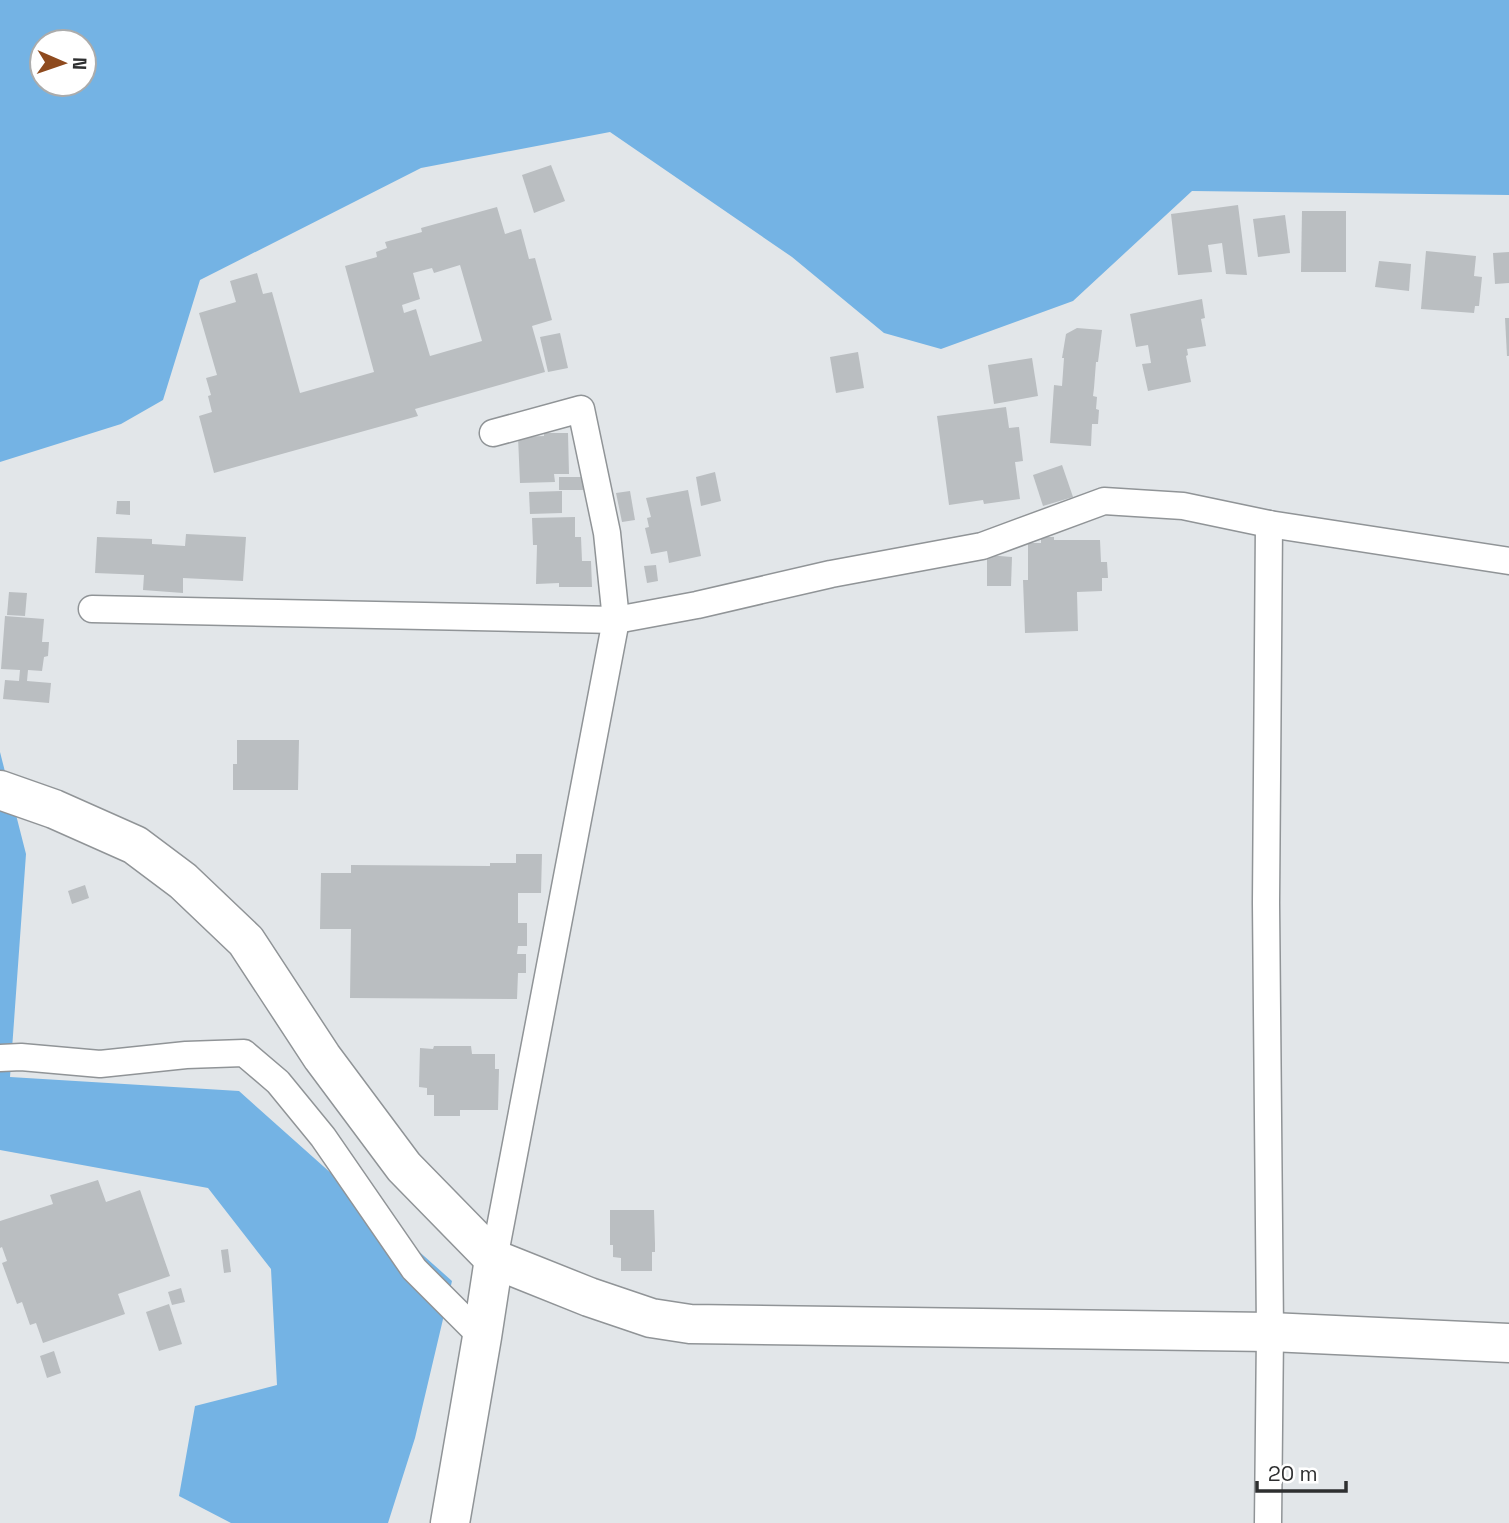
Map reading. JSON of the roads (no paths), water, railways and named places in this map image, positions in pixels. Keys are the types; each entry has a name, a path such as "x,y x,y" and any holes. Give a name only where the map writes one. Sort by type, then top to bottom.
{"street":[{"path":"450,1523 494,1259 616,620 607,533 581,409 493,433"},
{"path":"92,609 616,620 982,546 1104,501 1182,506 1269,524 1509,561"},
{"path":"1268,1523 1270,1332 1266,903 1269,524"},
{"path":"0,790 54,809 135,845 183,881 246,941 322,1057 404,1167 494,1259 589,1297 651,1318 690,1324 1270,1332 1509,1343"},
{"path":"0,1058 21,1057 100,1064 186,1055 244,1053 278,1082 323,1137 414,1269 482,1337"}]}
